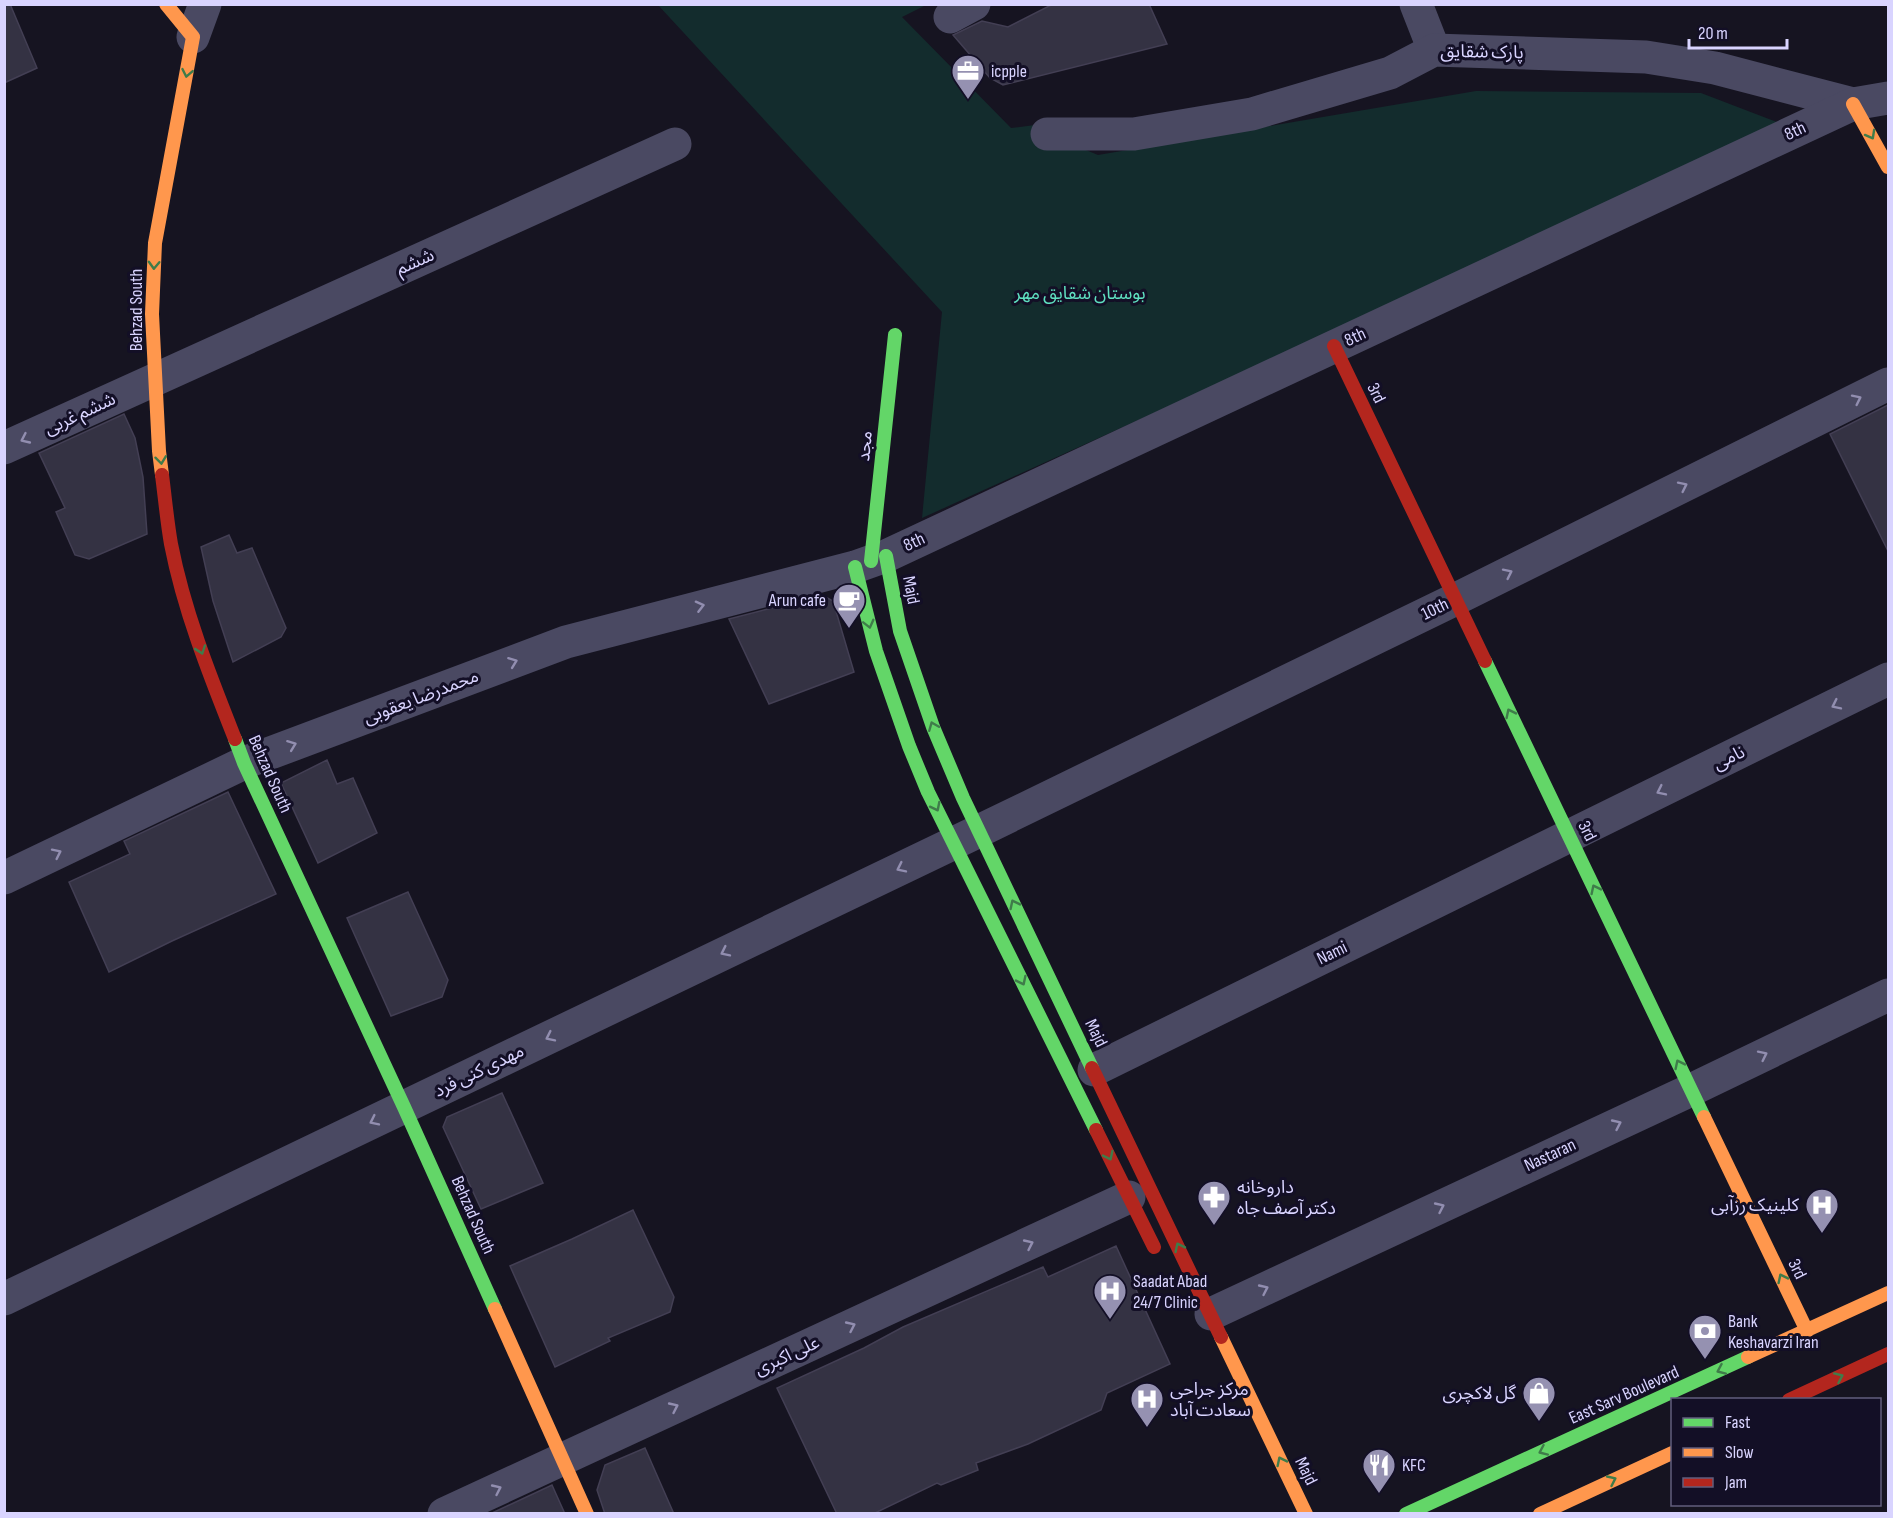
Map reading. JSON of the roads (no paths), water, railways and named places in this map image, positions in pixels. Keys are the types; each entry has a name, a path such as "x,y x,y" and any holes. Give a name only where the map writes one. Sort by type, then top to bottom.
{"street":[{"path":"165,4 193,37 205,4"},
{"path":"1416,4 1434,50"},
{"name":"Behzad South","path":"193,37 155,243 152,314 155,379 159,451 171,544 200,650 244,763 404,1107 587,1514"},
{"name":"پارک شقایق","path":"1047,134 1134,134 1252,114 1390,73 1434,50 1646,57 1715,68 1853,104"},
{"path":"1888,98 1853,104 1888,167"},
{"name":"8th","path":"871,561 1853,104"},
{"name":"ششم","path":"155,379 675,144"},
{"name":"مجد","path":"871,561 895,335"},
{"name":"3rd","path":"1334,346 1807,1331"},
{"name":"ششم غربی","path":"4,448 155,379"},
{"name":"10th","path":"967,836 1456,599 1888,384"},
{"name":"محمدرضا یعقوبی","path":"4,878 244,763 566,642 871,561"},
{"name":"Majd","path":"871,561 894,606 910,664 940,745 967,836 1140,1193 1206,1316 1306,1514"},
{"name":"Majd","path":"871,561 876,651 928,792 967,836 1140,1193 1160,1260"},
{"name":"نامی","path":"1569,836 1888,679"},
{"name":"مهدی کنی فرد","path":"4,1299 967,836"},
{"name":"Nami","path":"1083,1076 1569,836"},
{"name":"Nastaran","path":"1206,1316 1691,1090 1888,995"},
{"name":"علی اکبری","path":"444,1514 1140,1193"},
{"name":"East Sarv Boulevard","path":"1406,1514 1888,1293"},
{"path":"1793,1398 1888,1355"},
{"path":"1540,1514 1671,1453"}],"place":[{"name":"icpple","path":"968,100"},
{"name":"Arun cafe","path":"849,629"},
{"name":"داروخانه دکتر آصف جاه","path":"1214,1226"},
{"name":"کلینیک رزآبی","path":"1822,1234"},
{"name":"Saadat Abad 24/7 Clinic","path":"1110,1320"},
{"name":"Bank Keshavarzi Iran","path":"1705,1360"},
{"name":"گل لاکچری","path":"1539,1422"},
{"name":"مرکز جراحی سعادت آباد","path":"1147,1428"},
{"name":"KFC","path":"1379,1494"}],"park label":[{"name":"بوستان شقایق مهر","path":"1080,293"}]}
